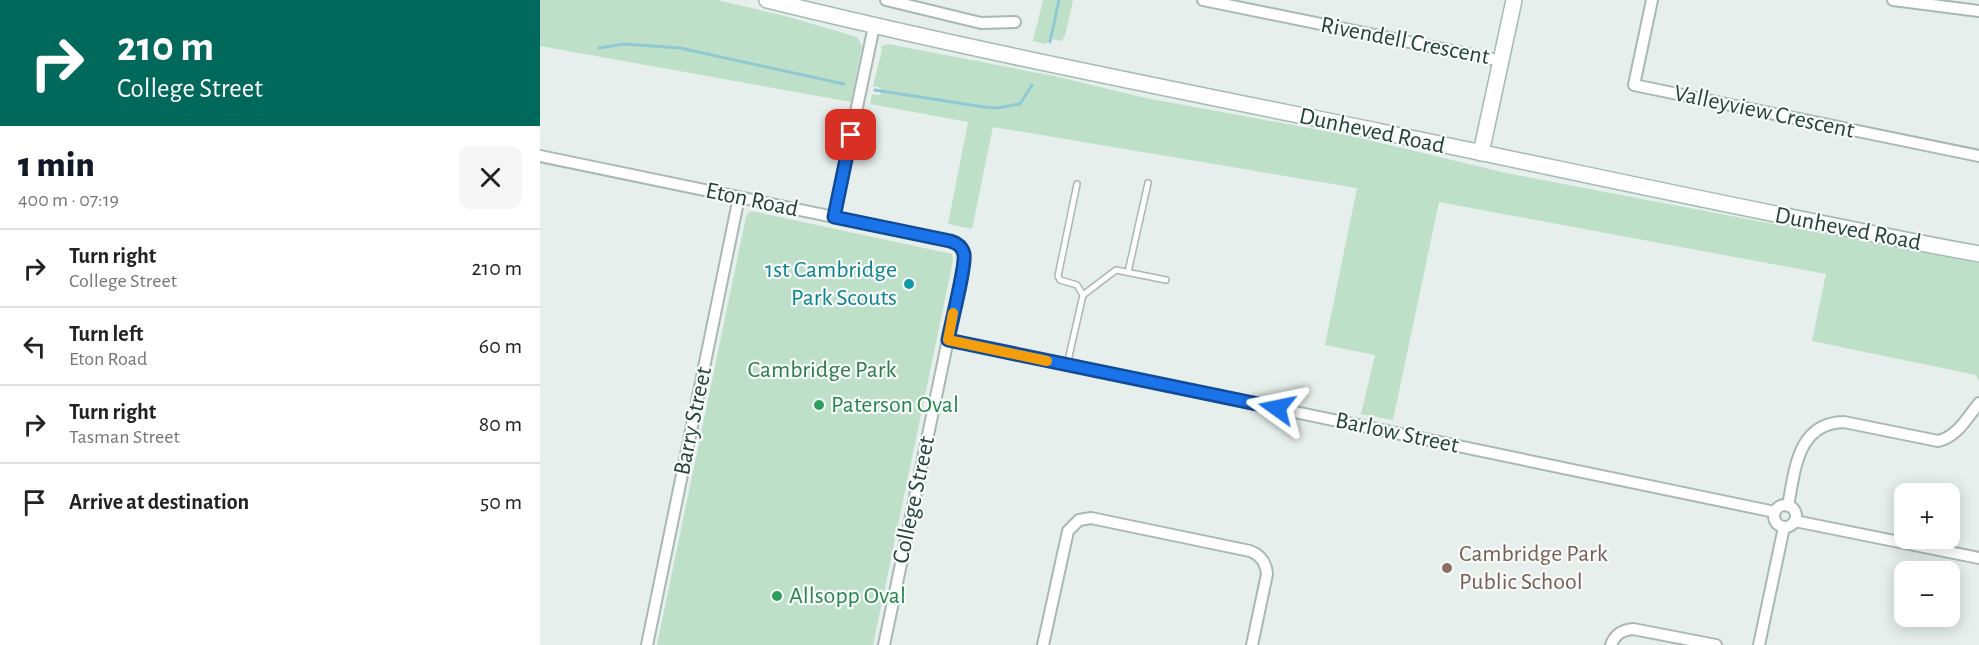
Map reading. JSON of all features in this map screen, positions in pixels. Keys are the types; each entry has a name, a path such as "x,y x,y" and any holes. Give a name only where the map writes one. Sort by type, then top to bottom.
{"main road":[{"name":"Dunheved Road","path":"767,0 874,27 1717,204 1979,254"},
{"path":"1481,153 1514,0"}],"street":[{"path":"886,0 981,23 1015,22"},
{"name":"Rivendell Crescent","path":"1203,0 1502,61"},
{"name":"Valleyview Crescent","path":"1652,0 1634,85 1979,156"},
{"path":"1893,0 1979,11"},
{"path":"834,217 874,27"},
{"name":"Eton Road","path":"540,156 950,241 960,245 962,249"},
{"name":"Barry Street","path":"647,645 739,197"},
{"name":"College Street","path":"884,645 948,340 963,263 962,249"},
{"name":"Barlow Street","path":"948,340 1775,512"},
{"path":"1788,506 1802,446 1810,435 1822,426 1844,422 1938,441 1956,432 1979,403"},
{"path":"1782,506 1788,506 1795,512 1795,521 1790,526 1784,527 1776,522 1775,512 1782,506"},
{"path":"1043,645 1068,531 1078,520 1090,518 1250,551 1258,555 1263,561 1267,574 1252,645"},
{"path":"1795,521 1979,558"},
{"path":"1760,645 1784,527"},
{"path":"1611,645 1616,635 1633,629 1716,645"}],"lane":[{"path":"1128,272 1148,183"},
{"path":"1077,184 1058,276 1060,280 1077,285 1083,295"},
{"path":"1067,365 1083,295 1113,271 1166,280"}],"green space":[{"path":"540,0 717,0 789,17 857,37 862,46 851,102 540,46"},
{"path":"1043,0 1073,0 1062,41 1052,39 1045,44 1033,41"},
{"path":"888,44 1054,76 1146,98 1352,136 1506,173 1979,263 1979,381 1976,375 1812,341 1826,274 1439,202 1393,420 1361,414 1375,355 1325,345 1357,188 993,127 972,229 948,224 968,122 870,104 872,94 880,95 881,88 873,86 881,46"},
{"name":"Cambridge Park","path":"752,211 952,254 953,261 873,645 657,645 746,217"}],"waterway":[{"path":"1050,42 1059,0"},
{"path":"599,48 624,44 680,48 844,84"},
{"path":"875,90 997,108 1020,104 1032,85"}],"slow traffic":[{"path":"953,313 948,340 1047,361"}],"place":[{"name":"1st Cambridge Park Scouts","path":"909,284"},
{"name":"Paterson Oval","path":"819,405"},
{"name":"Cambridge Park Public School","path":"1447,568"},
{"name":"Allsopp Oval","path":"777,596"}],"route":[{"path":"851,135 834,217 950,241 960,245 962,249 964,258 948,340 1277,408"}]}
